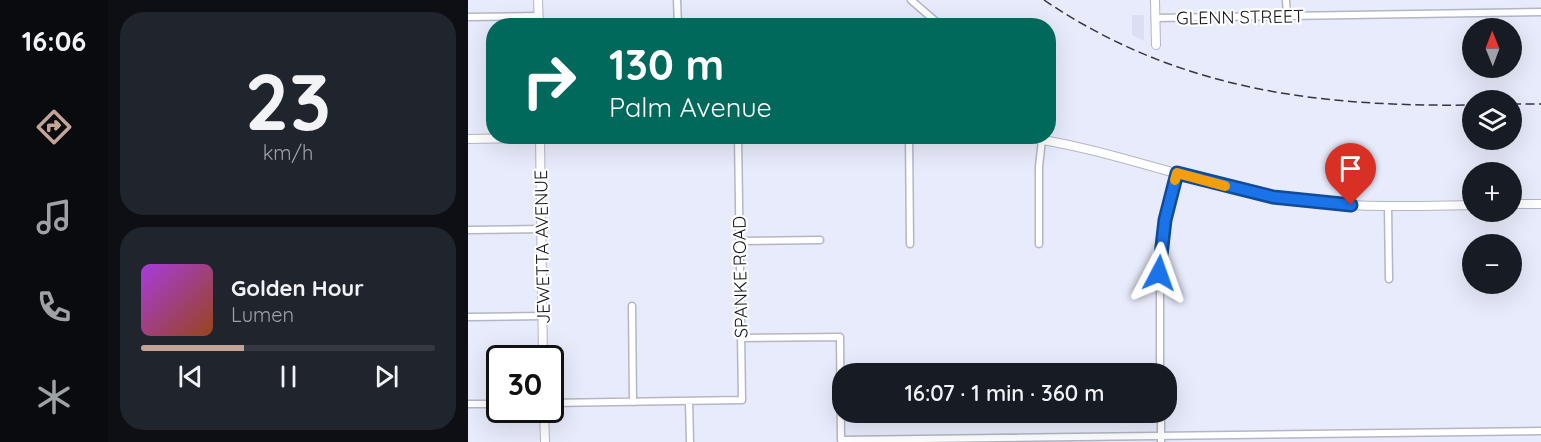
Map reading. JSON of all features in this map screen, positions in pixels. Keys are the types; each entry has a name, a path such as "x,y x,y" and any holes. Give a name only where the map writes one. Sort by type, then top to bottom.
{"street":[{"path":"468,17 538,16 538,0"},
{"path":"677,0 678,18"},
{"path":"911,0 932,18"},
{"path":"1155,0 1156,45"},
{"path":"1286,0 1287,16"},
{"name":"GLENN STREET","path":"1155,18 1541,12"},
{"path":"468,139 486,138"},
{"path":"1056,143 1085,148 1252,193 1294,200 1388,206 1462,205"},
{"name":"JEWETTA AVENUE","path":"540,144 543,345"},
{"name":"SPANKE ROAD","path":"689,401 742,400 738,144"},
{"path":"909,144 910,244"},
{"path":"1040,244 1039,166 1042,144"},
{"path":"1160,363 1160,254 1165,220 1177,173"},
{"path":"1522,204 1541,204"},
{"path":"1388,206 1389,279"},
{"path":"468,230 542,229"},
{"path":"740,241 820,240"},
{"path":"632,306 633,402"},
{"path":"468,317 543,316"},
{"path":"741,338 840,337 841,440 1161,439 1541,430"},
{"path":"564,403 689,401 690,442"},
{"path":"468,404 486,404"},
{"path":"544,423 545,442"},
{"path":"1161,423 1161,439"}],"shaded area":[{"path":"1132,15 1144,15 1144,41 1132,35"}],"railway":[{"path":"1044,0 1094,30 1145,55 1197,73 1250,87 1359,102 1462,105"},
{"path":"1522,104 1541,104"}],"slow traffic":[{"path":"1175,180 1177,173 1225,186"}],"route":[{"path":"1159,273 1162,234 1177,173 1273,197 1351,205"}]}
